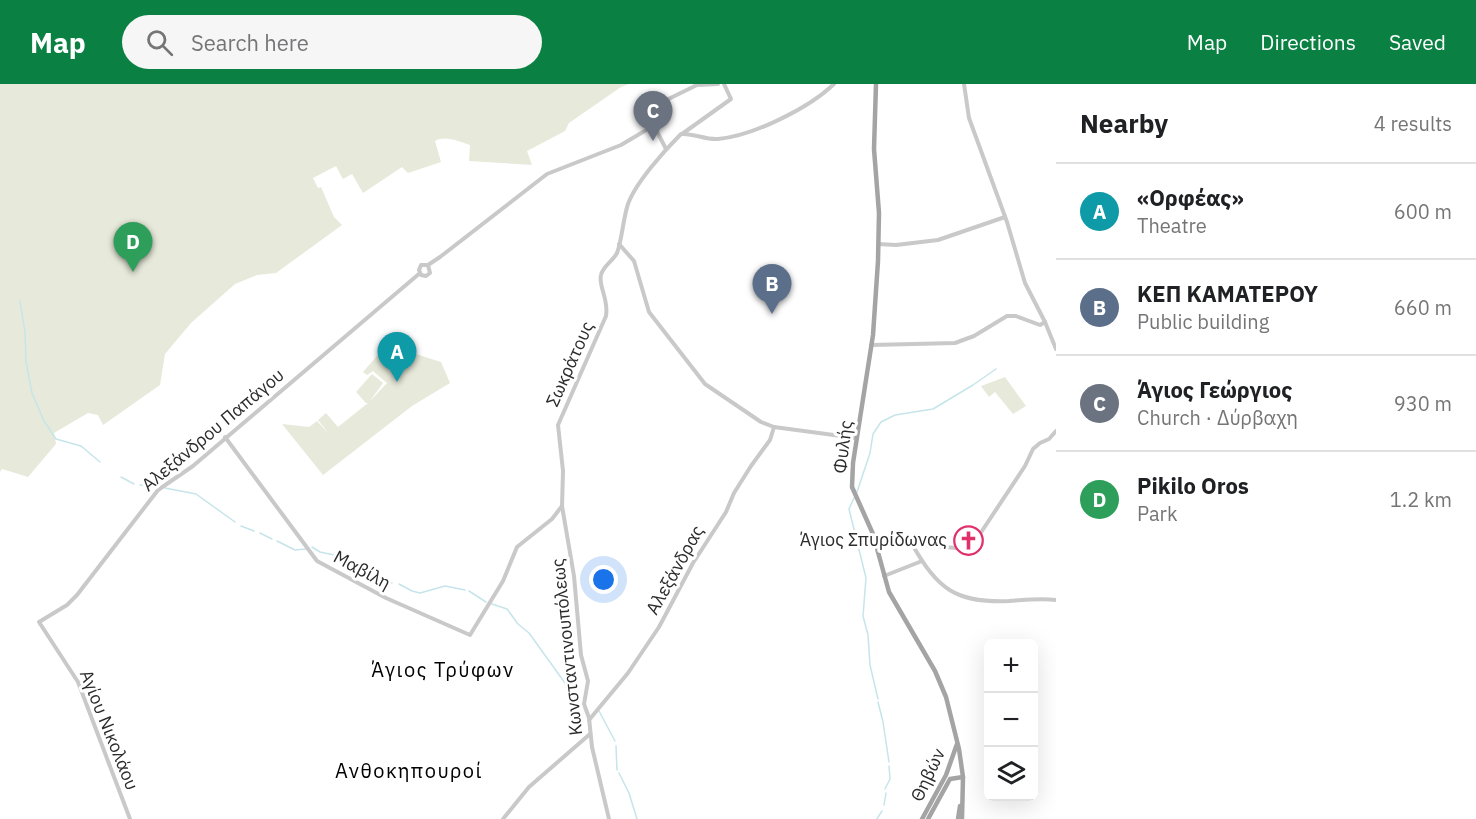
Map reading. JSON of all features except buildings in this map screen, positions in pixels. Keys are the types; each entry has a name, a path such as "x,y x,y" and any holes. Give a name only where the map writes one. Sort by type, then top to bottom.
{"main road":[{"name":"Φυλής","path":"876,84 874,133 879,213 873,335 856,438 852,487 873,534 893,601 940,681 949,706 958,741 963,777 961,818"},
{"name":"Θηβών","path":"922,819 946,775 958,741"},
{"name":"Θηβών","path":"928,819 950,779 963,777"}],"street":[{"path":"666,149 646,110 697,85 718,84"},
{"name":"Σωκράτους","path":"563,504 563,471 558,425 606,316 607,300 601,283 601,275 616,254 630,198 666,149 681,134 731,99 724,84"},
{"path":"681,134 715,139 744,133 802,108 834,84"},
{"path":"964,84 969,118 1005,217 1025,283 1056,349"},
{"name":"Αλεξάνδρου Παπάγου","path":"39,622 77,595 158,490 193,466 420,273 421,265 428,265 547,174 624,143 653,126"},
{"path":"878,244 896,245 938,240 1005,217"},
{"path":"619,243 634,261 649,312 699,378 712,390 774,427 856,438"},
{"name":"Αλεξάνδρου Παπάγου","path":"420,273 424,276 428,275 430,270 428,265"},
{"path":"871,345 957,343 974,336 1007,316 1016,316 1040,325 1045,322"},
{"name":"Αλεξάνδρας","path":"589,720 628,673 659,627 693,563 726,512 747,472 770,440 774,427"},
{"path":"1049,439 1056,431"},
{"name":"Μαβίλη","path":"225,437 317,561 389,599 470,635 503,581 517,548 552,519 563,504"},
{"path":"1056,439 1040,442 1033,449 978,538 967,549 912,544 940,584 970,598 993,601 1056,600"},
{"name":"Κωνσταντινουπόλεως","path":"563,504 573,569 581,655 588,681 584,702 609,819"},
{"path":"884,576 922,561"},
{"name":"Αγίου Νικολάου","path":"39,622 78,682 130,819"},
{"path":"503,819 529,787 590,734"}],"green space":[{"path":"0,84 629,84 621,87 569,123 565,131 527,151 532,165 469,161 470,145 452,139 439,139 435,141 441,162 408,173 402,167 363,193 352,174 343,179 336,166 313,178 318,188 321,187 334,217 342,225 276,273 257,275 235,284 191,323 165,354 160,385 103,425 98,415 88,413 54,433 56,444 28,477 2,469 0,472"},
{"path":"397,348 441,362 450,383 412,406 323,475 282,424 309,427 317,421 329,434 318,420 326,413 338,427 368,403 356,392 372,374 383,383 370,401 387,383 373,371 367,375 363,372 378,355 381,359"},
{"path":"1005,377 1026,406 1013,414 995,392 989,397 981,386"}],"waterway":[{"path":"20,301 25,332 26,362 32,393 44,421 56,439 81,446 100,462"},
{"path":"857,492 870,453 873,434 881,422 895,415 933,409 996,369"},
{"path":"121,477 134,484"},
{"path":"140,485 155,487"},
{"path":"165,488 196,494 235,522"},
{"path":"854,498 849,509 866,578 863,616 868,635 870,665 878,699"},
{"path":"241,526 254,531"},
{"path":"260,533 272,539"},
{"path":"277,541 295,550 306,549"},
{"path":"312,547 320,552 334,555 351,572"},
{"path":"355,573 371,573 392,583"},
{"path":"399,584 420,593 445,586 465,590"},
{"path":"469,591 486,602"},
{"path":"492,604 507,609 518,624 529,633 565,683 580,699"},
{"path":"878,702 889,762"},
{"path":"599,711 615,741"},
{"path":"616,746 617,770"},
{"path":"885,789 890,779 889,766"},
{"path":"619,773 629,793 637,819"},
{"path":"884,805 886,793"},
{"path":"877,819 882,811"}],"place":[{"name":"Άγιος Γεώργιος","path":"653,141"},
{"name":"Pikilo Oros","path":"133,272"},
{"name":"ΚΕΠ ΚΑΜΑΤΕΡΟΥ","path":"772,314"},
{"name":"«Ορφέας»","path":"397,382"},
{"name":"Άγιος Σπυρίδωνας","path":"968,540"}],"district":[{"name":"Άγιος Τρύφων","path":"443,670"},
{"name":"Ανθοκηπουροί","path":"409,771"}]}
